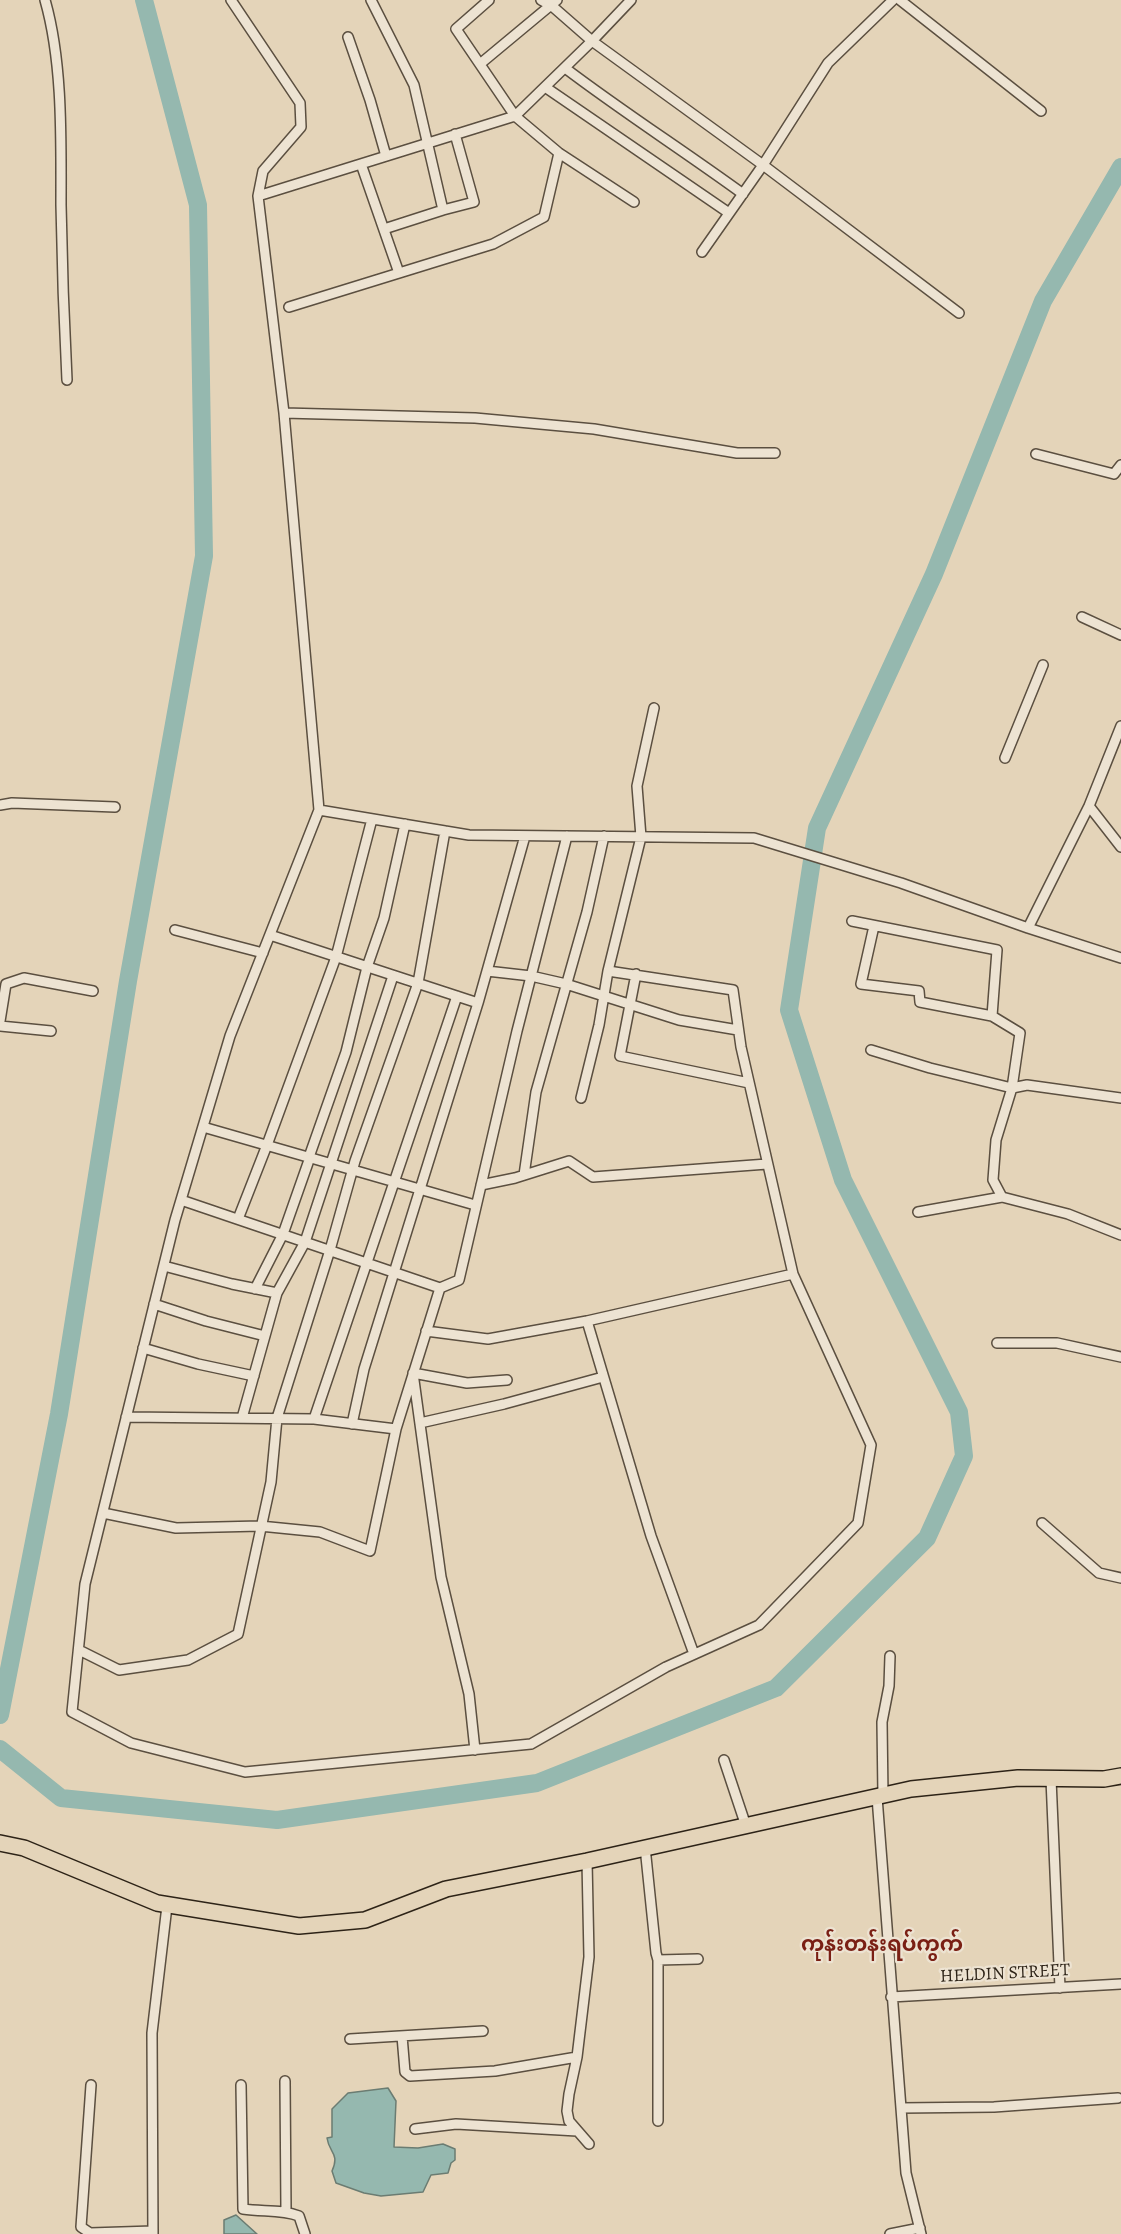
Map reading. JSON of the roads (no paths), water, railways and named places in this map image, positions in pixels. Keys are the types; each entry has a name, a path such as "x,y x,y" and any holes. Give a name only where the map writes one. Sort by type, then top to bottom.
{"main road":[{"path":"0,1843 24,1848 167,1906 299,1926 365,1920 446,1889 587,1861 911,1790 1018,1778 1104,1779 1121,1776"}],"street":[{"path":"45,0 54,30 61,135 62,271 67,380"},
{"path":"231,0 300,103 301,127 263,171 258,196 284,413 319,810 230,1036 181,1200 85,1584 72,1712 131,1743 245,1772 531,1744 666,1667 759,1625 858,1523 871,1445 793,1274 749,1083 738,1030 733,990 636,974 608,972"},
{"path":"371,0 388,29 414,85 443,210"},
{"path":"489,0 456,29 515,116 559,153 634,202"},
{"path":"541,0 554,3 592,41 763,165 959,313"},
{"path":"258,196 515,116 631,0"},
{"path":"702,252 763,165 828,63 893,0"},
{"path":"900,0 1041,111"},
{"path":"480,64 554,3"},
{"path":"348,38 370,100 386,156"},
{"path":"565,68 626,114 743,194"},
{"path":"545,87 729,213"},
{"path":"384,229 474,202 455,134"},
{"path":"288,307 493,244 544,217 559,153"},
{"path":"361,164 399,273"},
{"path":"284,413 474,418 594,429 738,453 775,453"},
{"path":"1036,454 1114,474 1121,465"},
{"path":"1082,617 1121,635"},
{"path":"1005,758 1043,665"},
{"path":"581,1098 599,1025 608,972 641,837 637,786 654,708"},
{"path":"1028,928 1089,806 1121,726"},
{"path":"0,805 12,803 115,807"},
{"path":"1089,806 1121,847"},
{"path":"319,810 469,835 754,838 901,883 1121,958"},
{"path":"238,1219 336,957 372,819"},
{"path":"255,1289 283,1234 346,1052 367,967 384,918 405,824"},
{"path":"79,1650 119,1670 188,1660 238,1634 271,1482 277,1418 353,1170 418,983 445,831"},
{"path":"352,1424 364,1369 422,1190 525,836"},
{"path":"181,1200 440,1288 459,1280 475,1205 567,836"},
{"path":"524,1175 536,1092 587,912 604,836"},
{"path":"852,921 997,950 992,1016"},
{"path":"874,926 861,984 919,991 920,1002 992,1016 1020,1033 1012,1088 996,1140 993,1180 1002,1197"},
{"path":"175,930 263,952"},
{"path":"270,935 478,1003"},
{"path":"487,972 531,976 566,984 679,1020 738,1030"},
{"path":"636,974 620,1056 749,1083"},
{"path":"242,1418 277,1293 305,1242 329,1163 393,975"},
{"path":"0,1021 6,984 24,978 93,991"},
{"path":"314,1419 457,996"},
{"path":"0,1026 51,1030"},
{"path":"871,1050 930,1068 1012,1088 1027,1085 1121,1098"},
{"path":"203,1127 267,1145 308,1160 329,1163 475,1205"},
{"path":"481,1185 569,1161 594,1177 767,1164"},
{"path":"918,1212 1002,1197 1068,1214 1121,1235"},
{"path":"164,1266 277,1293"},
{"path":"426,1331 488,1339 586,1321 793,1274"},
{"path":"103,1513 176,1528 260,1526 320,1532 370,1551 396,1429 440,1288"},
{"path":"154,1304 206,1321 265,1336"},
{"path":"586,1321 651,1536 694,1654"},
{"path":"997,1343 1057,1343 1121,1357"},
{"path":"143,1348 198,1364 254,1376"},
{"path":"413,1373 441,1577 469,1694 475,1750"},
{"path":"413,1373 467,1383 507,1380"},
{"path":"420,1422 504,1404 603,1377"},
{"path":"126,1417 314,1419 396,1429"},
{"path":"1042,1522 1099,1573 1121,1578"},
{"path":"890,1656 889,1686 882,1722 880,1797 891,1997 906,2173 920,2231 890,2234"},
{"path":"724,1760 746,1826"},
{"path":"1051,1779 1060,1988"},
{"path":"645,1847 658,1960 658,2121"},
{"path":"587,1861 589,1957 577,2056 567,2111 569,2121 589,2144"},
{"path":"92,2085 81,2228 90,2233 153,2233 152,2033 167,1906"},
{"path":"658,1960 698,1959"},
{"name":"HELDIN STREET","path":"891,1997 1121,1984"},
{"path":"350,2039 483,2031"},
{"path":"402,2036 405,2072 410,2076 495,2071 577,2056"},
{"path":"285,2081 286,2211"},
{"path":"241,2085 243,2210 267,2213 286,2211 299,2216 305,2234"},
{"path":"901,2108 994,2107 1118,2098"},
{"path":"415,2129 468,2124 577,2131"}],"water":[{"path":"388,2088 396,2101 394,2147 418,2148 443,2144 455,2149 455,2160 451,2163 448,2173 431,2175 423,2192 381,2196 364,2193 336,2183 332,2171 335,2160 327,2138 332,2137 332,2109 348,2093"},
{"path":"236,2215 257,2234 224,2234 224,2220"}],"waterway":[{"path":"0,1715 59,1414 128,981 204,556 198,205 144,0"},
{"path":"0,1749 61,1798 277,1820 537,1783 776,1688 927,1538 964,1456 959,1412 843,1180 789,1010 817,828 934,574 1043,301 1121,167"}],"district":[{"name":"ကုန်းတန်းရပ်ကွက်","path":"882,1946"}]}
